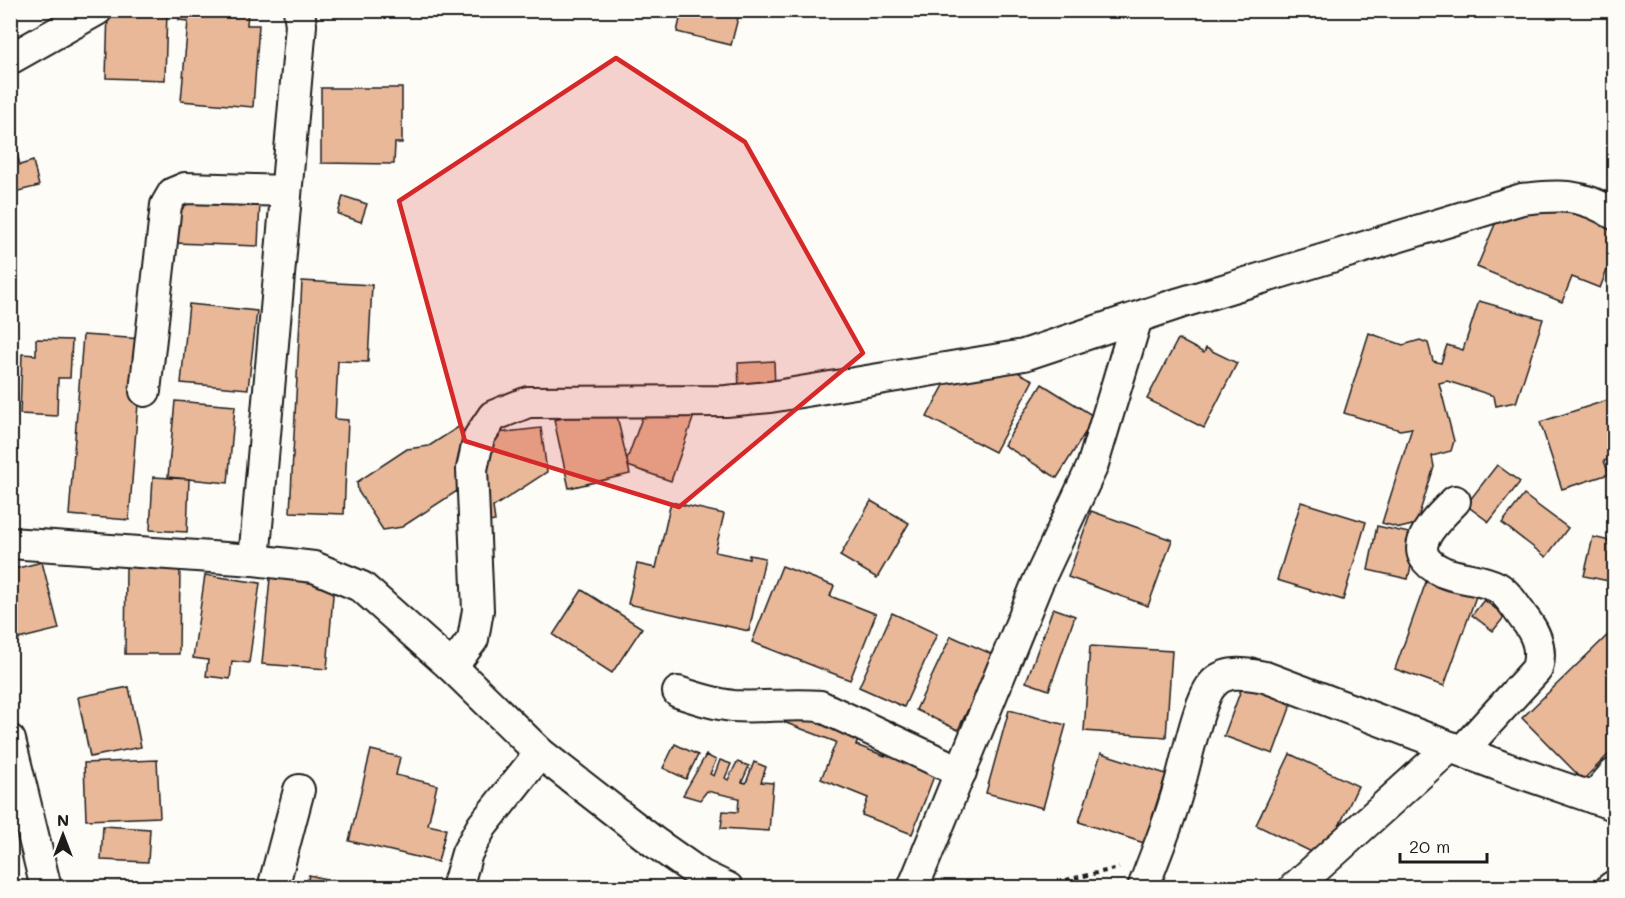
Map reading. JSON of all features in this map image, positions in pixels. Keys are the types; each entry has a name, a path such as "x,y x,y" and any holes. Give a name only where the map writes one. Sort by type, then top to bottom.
{"street":[{"path":"10,58 97,10"},
{"path":"254,560 301,25 299,10"},
{"path":"145,391 166,205 173,193 185,188 286,191"},
{"path":"452,667 473,639 478,610 472,469 479,437 493,416 528,402 726,401 770,397 1024,355 1372,243 1522,199 1554,196 1576,197 1595,202 1614,213"},
{"path":"913,888 1037,585 1092,467 1137,318"},
{"path":"1294,888 1456,749 1537,669 1540,654 1538,642 1530,627 1499,588 1444,572 1423,554 1421,545 1429,528 1455,501"},
{"path":"10,543 254,560 314,567 362,587 452,667 540,753 654,842 697,881 728,888"},
{"path":"1143,888 1176,798 1201,707 1212,684 1225,676 1240,673 1265,677 1604,802 1614,774"},
{"path":"678,692 706,701 733,706 775,707 795,704 819,706 961,772"},
{"path":"10,740 46,888"},
{"path":"457,888 467,853 482,826 540,753"},
{"path":"273,888 299,790"}],"path":[{"path":"1031,888 1106,872 1154,858"}],"highlighted area":[{"path":"616,58 745,142 863,353 679,507 465,441 399,201"}],"building":[{"path":"108,10 167,10 165,80 106,78"},
{"path":"180,10 248,10 247,25 259,25 253,107 181,101 188,21 179,20"},
{"path":"682,10 740,10 731,45 677,32"},
{"path":"321,88 402,88 402,143 395,143 394,164 321,163"},
{"path":"10,127 20,165 33,161 39,186 10,193"},
{"path":"176,177 261,179 258,246 174,243"},
{"path":"1509,191 1614,202 1614,252 1600,288 1572,277 1562,302 1477,267"},
{"path":"343,196 367,204 361,222 338,214"},
{"path":"10,217 13,217 15,228 10,229"},
{"path":"302,281 372,285 368,362 338,361 335,419 348,420 344,514 290,512"},
{"path":"1479,301 1543,319 1516,403 1496,406 1494,396 1447,381 1439,383 1454,441 1451,451 1432,456 1434,467 1416,524 1400,528 1382,523 1412,428 1400,430 1344,413 1369,333 1403,345 1420,340 1428,343 1433,361 1441,363 1447,345 1463,350"},
{"path":"189,304 257,311 248,389 181,383"},
{"path":"83,335 143,339 129,520 69,515"},
{"path":"36,339 72,340 70,378 58,378 57,416 20,414 22,354 36,355"},
{"path":"1178,339 1204,353 1206,348 1237,363 1204,428 1147,399"},
{"path":"990,358 1033,380 995,452 927,417 956,363"},
{"path":"774,361 775,389 739,391 738,363"},
{"path":"1042,384 1095,417 1057,478 1004,445"},
{"path":"651,393 696,410 671,481 625,465"},
{"path":"1611,399 1614,410 1614,457 1604,461 1609,474 1562,489 1540,422"},
{"path":"175,401 235,406 228,483 168,477"},
{"path":"615,407 630,474 569,488 554,420"},
{"path":"460,426 472,444 488,434 541,428 547,472 493,507 495,521 478,524 457,491 402,527 383,530 358,491 357,482 407,449 429,446"},
{"path":"1497,465 1520,482 1489,522 1466,505"},
{"path":"153,477 189,479 187,532 150,530"},
{"path":"1524,495 1568,528 1546,557 1502,523"},
{"path":"871,501 909,523 877,578 840,556"},
{"path":"671,502 724,514 715,552 749,559 749,555 765,558 749,631 628,604 637,564 656,568"},
{"path":"1301,502 1366,522 1343,600 1277,580"},
{"path":"1091,511 1172,540 1148,606 1068,577"},
{"path":"1377,526 1418,535 1408,579 1368,570"},
{"path":"1593,537 1614,542 1614,582 1584,576"},
{"path":"42,562 59,629 14,640 10,627 10,570"},
{"path":"782,566 834,586 830,596 876,614 850,680 752,642"},
{"path":"126,567 180,568 179,654 125,654"},
{"path":"1431,568 1480,585 1444,686 1395,669"},
{"path":"205,575 260,583 249,663 232,661 230,679 206,676 208,660 193,658"},
{"path":"270,578 334,583 327,669 262,664"},
{"path":"582,590 642,628 612,673 553,635"},
{"path":"1484,600 1505,616 1493,631 1472,615"},
{"path":"1053,608 1075,616 1049,690 1026,682"},
{"path":"892,613 937,634 904,707 859,687"},
{"path":"1614,629 1614,749 1583,780 1522,718"},
{"path":"951,636 994,655 958,730 916,710"},
{"path":"1090,646 1172,651 1166,737 1084,731"},
{"path":"1253,657 1302,675 1273,754 1224,736"},
{"path":"129,687 141,747 90,757 78,697"},
{"path":"792,693 866,722 856,745 885,756 889,744 939,763 912,834 862,815 868,798 821,779 836,742 781,721"},
{"path":"1009,710 1066,725 1043,808 986,793"},
{"path":"675,744 698,755 686,779 663,768"},
{"path":"371,750 400,757 396,775 437,785 428,825 446,829 438,862 349,841"},
{"path":"1101,753 1166,774 1144,843 1079,822"},
{"path":"1290,754 1358,786 1324,858 1256,825"},
{"path":"706,755 716,760 710,774 714,776 720,760 731,764 725,778 728,780 737,762 749,766 742,782 746,783 754,762 766,767 761,782 773,783 769,831 721,828 723,811 738,812 739,798 707,791 700,800 683,795"},
{"path":"157,760 160,817 86,820 84,763"},
{"path":"103,826 150,829 148,862 101,860"},
{"path":"309,875 364,888 306,888"},
{"path":"175,881 175,888 110,888 110,883"}]}
